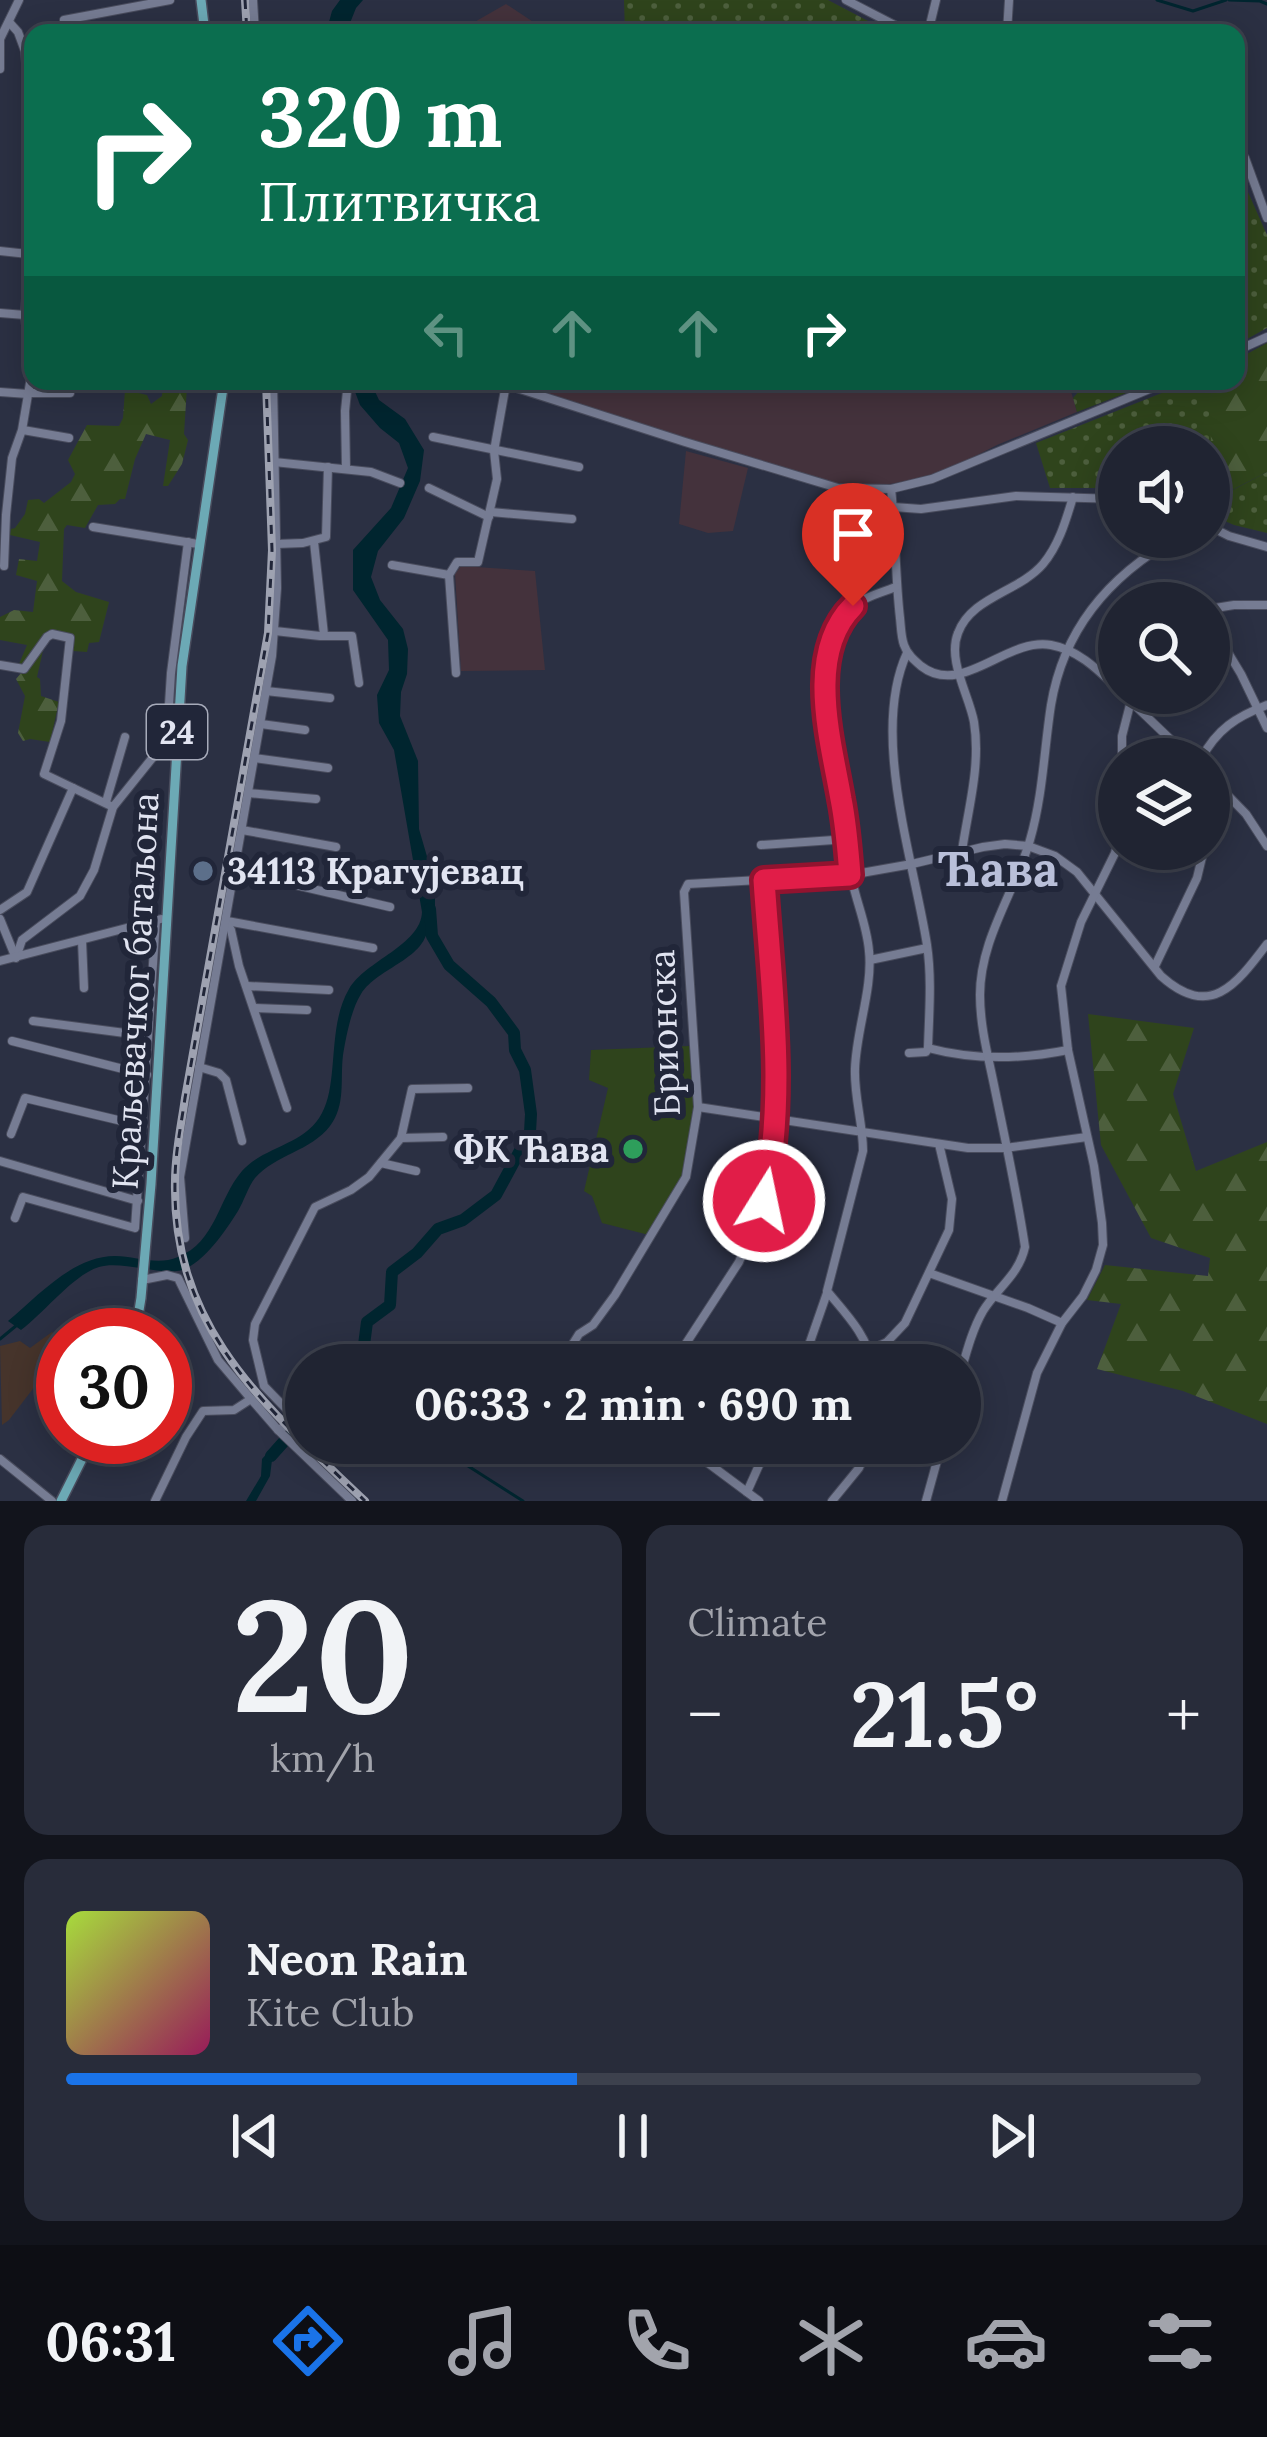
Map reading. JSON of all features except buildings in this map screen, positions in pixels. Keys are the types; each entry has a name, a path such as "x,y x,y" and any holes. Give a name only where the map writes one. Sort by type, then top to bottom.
{"main road":[{"name":"Краљевачког батаљона","path":"143,1279 162,918 185,631 193,543 222,390"},
{"name":"24","path":"138,1308 143,1279"},
{"path":"57,1501 78,1464"}],"street":[{"path":"0,69 0,39 19,0"},
{"path":"64,20 170,0"},
{"path":"846,0 893,24"},
{"path":"9,22 24,45"},
{"path":"1245,158 1267,218"},
{"path":"4,566 12,458 29,390"},
{"path":"185,1238 180,1177 274,631 273,390"},
{"path":"346,468 347,390"},
{"path":"456,673 449,575 457,562 478,562 497,479 494,451 505,390"},
{"path":"525,390 893,507 921,509 1016,496 1098,498"},
{"path":"838,488 891,489 932,478 1146,390"},
{"path":"0,392 70,393"},
{"path":"22,430 69,438"},
{"path":"433,437 580,467"},
{"path":"274,462 371,472 400,483"},
{"path":"276,544 326,537 328,467"},
{"path":"429,488 490,514 572,519"},
{"path":"891,489 903,643 926,670 959,675 1012,649 1048,644 1084,659 1098,671"},
{"path":"962,851 976,753 975,726 959,675 955,638 968,614 1040,567 1054,549 1073,496"},
{"path":"93,527 193,543 171,673 167,738"},
{"path":"1230,536 1267,547"},
{"path":"314,541 324,635"},
{"path":"970,1344 979,1317 1019,1266 1025,1247 988,1056 981,1008 983,969 1042,794 1052,701 1066,650 1113,581 1141,558"},
{"path":"392,566 449,575"},
{"path":"809,1344 860,1170 863,1132 854,1072 870,960 867,929 850,875 825,694 838,625 853,606 896,587"},
{"path":"1230,608 1267,605"},
{"path":"274,631 352,636 359,683"},
{"path":"0,665 24,669 47,637 70,638 61,721 44,774 109,804"},
{"path":"907,653 895,688 892,742 927,948 928,1048 909,1053"},
{"path":"1230,655 1262,706 1267,728"},
{"path":"266,691 330,698"},
{"path":"1213,738 1262,706"},
{"path":"1146,714 1171,738"},
{"path":"261,724 305,730"},
{"path":"109,804 178,726"},
{"path":"16,958 22,940 80,896 94,870 125,737"},
{"path":"254,758 328,768"},
{"path":"16,958 0,914 27,892 74,788"},
{"path":"248,794 316,799"},
{"path":"1230,798 1267,845"},
{"path":"242,830 336,847"},
{"path":"761,845 848,839"},
{"path":"686,1344 739,1262 764,1201 772,1161 777,1119 764,880 850,875 962,851 1005,844 1028,846 1068,865 1176,989 1210,996 1228,991 1267,944"},
{"path":"1002,1501 1028,1398 1061,1323 1096,1270 1102,1245 1061,986 1070,951 1106,870"},
{"path":"1155,966 1199,870"},
{"path":"235,871 390,907"},
{"name":"Брионска","path":"573,1344 615,1294 686,1177 698,1107 684,892 688,884 764,880"},
{"path":"0,961 162,918 148,1036 135,1228 23,1197 15,1218"},
{"path":"225,921 373,948"},
{"path":"225,921 287,1108"},
{"path":"82,941 84,988"},
{"path":"870,960 927,948"},
{"path":"245,986 329,990"},
{"path":"255,1008 307,1010"},
{"path":"33,1021 148,1036"},
{"path":"12,1041 146,1075"},
{"path":"928,1048 988,1056 1068,1050"},
{"path":"200,1067 226,1080 242,1141"},
{"path":"285,1403 264,1386 255,1324 315,1207 369,1178 400,1138 412,1089 468,1088"},
{"path":"10,1134 25,1098 143,1126"},
{"path":"698,1107 939,1144 1005,1148 1087,1137"},
{"path":"400,1138 443,1137"},
{"path":"883,1344 905,1323 949,1230 951,1190 939,1144"},
{"path":"0,1161 138,1201"},
{"path":"381,1163 416,1171"},
{"path":"929,1274 1061,1323"},
{"path":"143,1279 174,1275 180,1280 218,1360 284,1437 352,1501"},
{"path":"827,1291 866,1344"},
{"path":"155,1501 201,1414 235,1410 251,1399"},
{"path":"0,1459 57,1501"},
{"path":"709,1464 759,1501"},
{"path":"747,1492 760,1464"},
{"path":"832,1501 861,1464"},
{"path":"926,1501 936,1464"}],"shaded area":[{"path":"506,4 536,24 472,24"},
{"path":"537,390 1071,390 1077,412 952,468 890,484 837,484"},
{"path":"686,451 748,468 733,531 708,533 679,524"},
{"path":"461,566 535,571 545,670 461,671 455,574"},
{"path":"20,1341 30,1348 36,1344 36,1385 2,1425 0,1346"}],"green space":[{"path":"624,0 828,0 874,24 625,24"},
{"path":"1245,185 1267,235 1267,328 1245,340"},
{"path":"1267,343 1267,472 1230,491 1230,426 1211,426 1212,390 1245,390 1245,355"},
{"path":"125,390 147,395 151,404 162,390 187,390 184,434 188,440 182,464 168,486 163,486 170,440 146,434 125,499 98,505 85,528 67,525 64,529 62,581 76,592 109,602 99,642 89,643 87,652 73,651 73,635 51,630 25,664 19,664 27,645 0,640 0,617 14,610 33,612 37,581 16,575 19,559 37,561 40,542 10,535 11,529 25,514 28,500 44,503 71,482 75,474 68,460 87,425 119,426"},
{"path":"1080,390 1134,390 1077,412 1073,398"},
{"path":"1169,390 1212,390 1212,426 1098,426 1098,488 1050,488 1036,443"},
{"path":"1267,472 1267,533 1230,523 1230,491"},
{"path":"44,646 37,677 41,696 59,702 50,742 23,741 18,733 25,696 16,679"},
{"path":"1088,1014 1194,1028 1173,1094 1196,1171 1267,1142 1267,1424 1183,1391 1097,1369 1121,1304 1087,1300 1105,1265 1208,1276 1210,1258 1151,1238 1101,1145"},
{"path":"690,1046 695,1106 683,1179 649,1235 602,1223 592,1196 584,1191 608,1088 589,1080 591,1050"}],"water":[{"path":"340,0 363,0 350,24 328,24"},
{"path":"354,390 374,390 379,400 405,419 424,450 420,481 404,518 378,551 371,577 380,600 403,629 408,649 400,716 418,761 419,829 435,884 435,923 428,924 420,946 357,1000 343,1055 340,1101 330,1126 255,1178 233,1219 206,1253 182,1270 118,1265 89,1271 45,1308 36,1308 36,1316 21,1330 8,1321 57,1279 85,1263 115,1256 170,1260 201,1241 242,1171 315,1124 327,1100 338,1020 349,989 419,924 422,912 394,750 379,723 377,695 389,670 388,640 353,590 353,550 391,508 408,468 399,443 360,405"},
{"path":"278,1441 283,1448 272,1460 270,1476 256,1501 246,1501 261,1476 262,1459"}],"waterway":[{"path":"1157,0 1193,11 1226,0"},
{"path":"1229,0 1267,4"},
{"path":"364,1344 367,1322 390,1305 392,1272 438,1229 463,1220 496,1195 530,1132 525,1070 515,1050 514,1033 491,1002 449,965 432,936 430,909"},
{"path":"0,1339 17,1325"},
{"path":"271,1456 285,1440"},
{"path":"465,1464 523,1501"}],"railway":[{"path":"245,0 246,24"},
{"path":"266,390 272,550 268,633 178,1140 178,1234 190,1281 232,1362 261,1398 365,1501"}],"place":[{"name":"34113 Крагујевац","path":"203,871"},
{"name":"ФК Ћава","path":"633,1149"}],"district":[{"name":"Ћава","path":"998,868"}],"route":[{"path":"764,1201 777,1119 764,880 850,875 825,694 832,640 853,606"}]}
